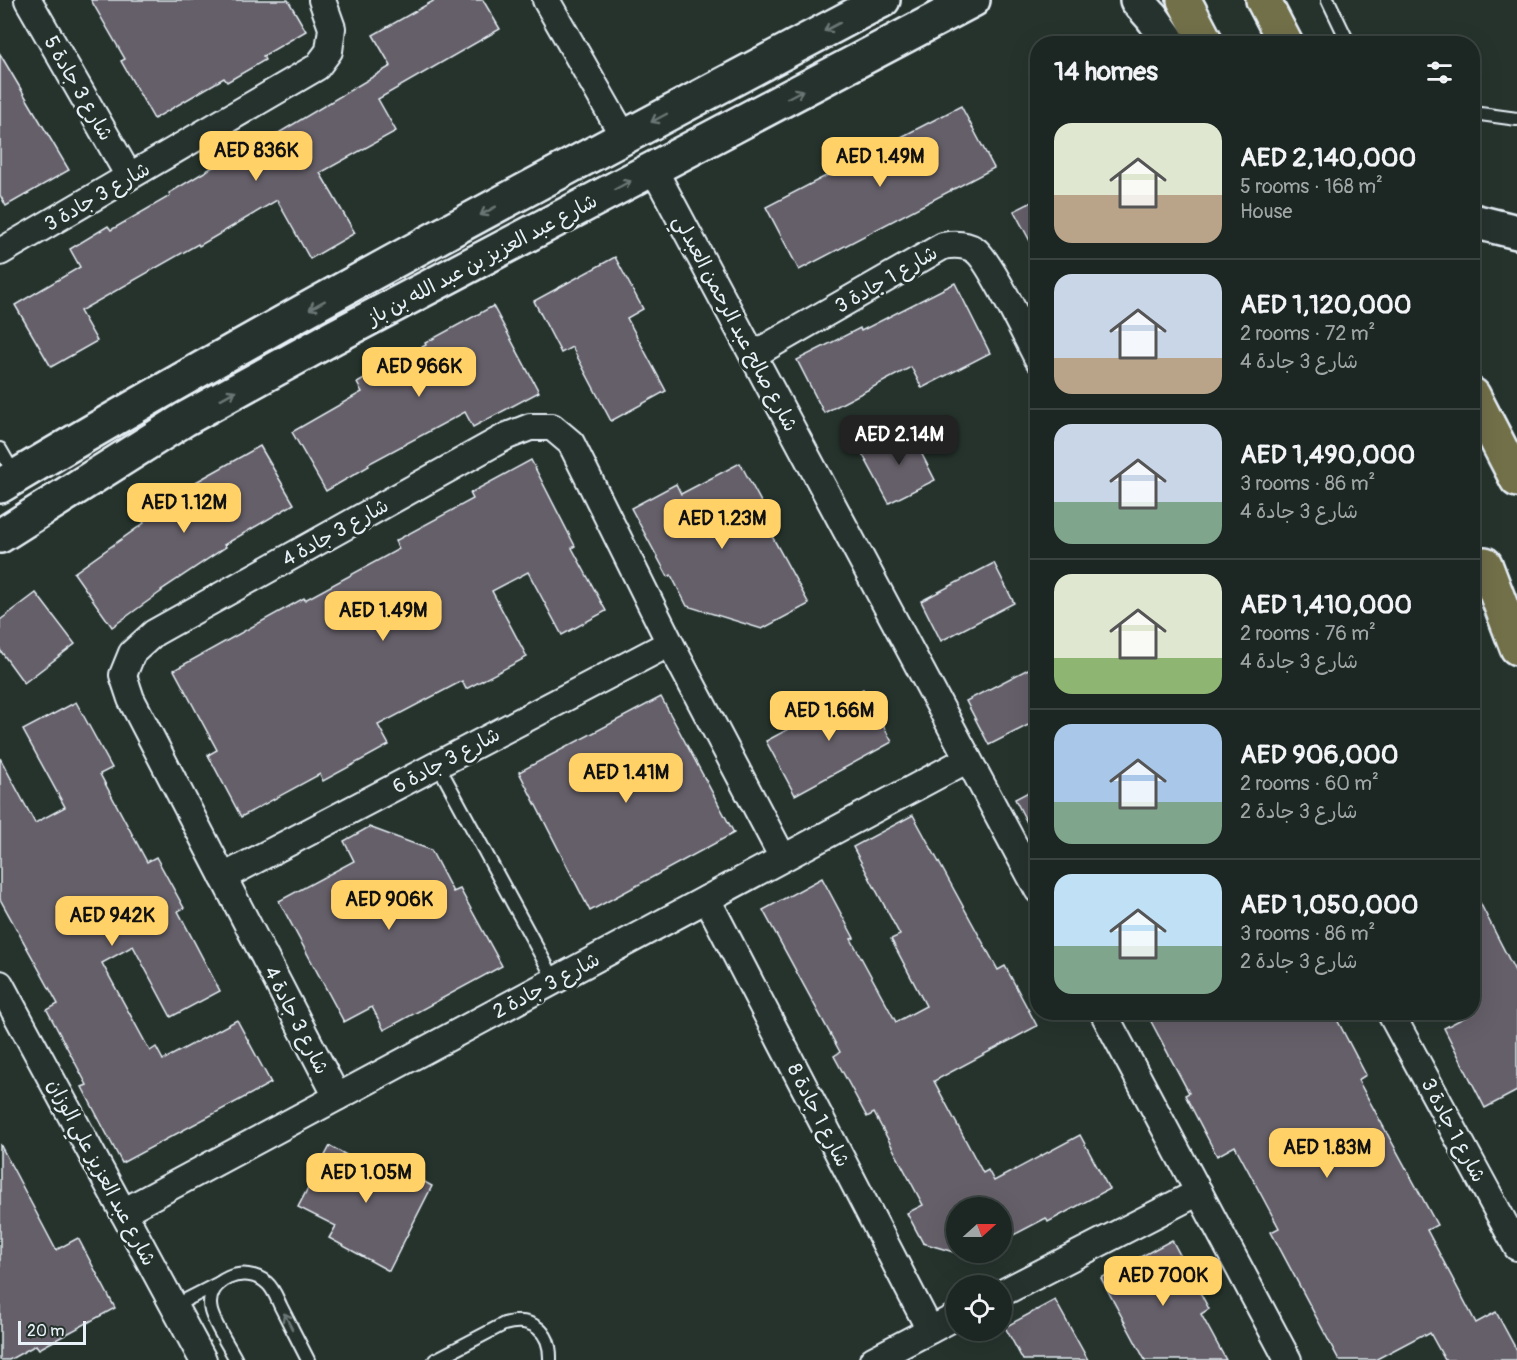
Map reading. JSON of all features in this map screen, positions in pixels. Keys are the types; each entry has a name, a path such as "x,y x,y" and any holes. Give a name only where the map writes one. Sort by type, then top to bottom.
{"highway":[{"path":"1184,0 1203,36"},
{"path":"1263,0 1284,36"},
{"path":"1480,409 1517,480"},
{"path":"1480,555 1517,613"},
{"path":"1480,556 1517,648"}],"street":[{"name":"شارع 3 جادة 5","path":"28,0 129,176"},
{"name":"شارع 3 جادة 3","path":"0,252 317,67 329,51 332,28 322,0"},
{"path":"546,0 624,137"},
{"name":"شارع عبد العزيز بن عبد الله بن باز","path":"5,470 147,398 624,137 884,0"},
{"name":"شارع عبد العزيز بن عبد الله بن باز","path":"0,536 185,419 332,338 973,0"},
{"path":"1137,0 1165,36"},
{"name":"شارع صالح عبد الرحمن العبدلي","path":"653,168 1030,875"},
{"path":"1480,223 1517,231"},
{"name":"شارع 1 جادة 3","path":"753,355 943,246 956,244 976,250 988,266 1030,343"},
{"path":"185,419 177,408 176,397 183,389 256,349 267,331"},
{"path":"50,504 64,483 145,425 154,416 153,407 147,398"},
{"name":"شارع 3 جادة 4","path":"337,1097 131,699 123,675 132,653 154,633 507,436 530,427 552,427 572,443 669,643 783,858"},
{"name":"شارع 3 جادة 6","path":"223,877 669,643"},
{"name":"شارع 3 جادة 2","path":"123,1212 968,759"},
{"name":"شارع 1 جادة 8","path":"707,899 930,1330"},
{"name":"شارع عبد العزيز علي الوزان","path":"0,984 203,1360"},
{"path":"1107,1020 1288,1360"},
{"name":"شارع 1 جادة 3","path":"1394,1020 1517,1247"},
{"path":"1012,1288 1199,1192"},
{"path":"873,1360 946,1322"}],"lane":[{"path":"1328,0 1345,36"},
{"path":"1480,114 1517,119"},
{"path":"438,765 555,981"},
{"path":"174,1306 240,1274 250,1274 267,1283 308,1360"},
{"path":"222,1282 211,1299 210,1309 236,1360"},
{"path":"435,1360 504,1324 516,1321 528,1322 542,1333 550,1349 550,1360"}],"building":[{"path":"91,0 288,0 306,31 263,56 265,60 227,82 224,78 154,119 121,61 125,59"},
{"path":"435,0 483,0 500,29 378,99 396,131 320,173 355,233 310,259 277,200 80,311 97,341 51,367 15,305 80,267 70,249 108,226 111,230 170,196 169,193 223,161 265,137 267,140 391,66 373,35"},
{"path":"0,54 69,170 6,206 0,195"},
{"path":"961,106 994,168 799,270 766,207"},
{"path":"1030,203 1030,241 1014,211"},
{"path":"615,257 643,309 627,318 666,391 611,421 572,347 561,353 534,301"},
{"path":"955,283 990,353 922,388 911,367 824,413 797,360 860,328 861,331"},
{"path":"493,306 539,392 473,427 465,412 368,464 369,466 326,491 292,432 362,392 357,383"},
{"path":"909,429 935,480 889,503 862,453"},
{"path":"260,446 294,504 224,545 226,547 161,590 112,627 74,573 144,523 140,517 187,487"},
{"path":"531,460 575,546 572,548 606,611 562,635 528,572 492,591 527,657 466,689 462,681 378,725 389,745 323,781 320,774 241,817 208,755 217,750 174,670 304,598 305,600 399,549 395,541 473,499 470,493"},
{"path":"740,463 773,524 767,527 809,604 762,629 687,606 671,575 668,577 631,508 676,484 681,494"},
{"path":"994,563 1014,603 941,641 921,601"},
{"path":"36,593 75,644 24,683 0,650 0,620"},
{"path":"1030,668 1030,724 989,745 966,701"},
{"path":"863,689 892,742 795,795 766,741"},
{"path":"661,697 734,833 590,911 519,772"},
{"path":"76,702 112,768 100,774 147,862 156,857 184,908 178,911 220,991 171,1017 133,946 102,963 150,1051 156,1047 163,1060 237,1020 271,1083 122,1163 82,1087 87,1085 47,1010 58,1004 0,899 0,758 35,823 65,807 23,730"},
{"path":"1030,791 1030,828 1015,799"},
{"path":"913,815 998,970 1005,966 1030,1013 1030,1020 1034,1020 1037,1026 934,1081 983,1173 988,1170 994,1181 1080,1135 1109,1189 1048,1222 1046,1218 1012,1236 1012,1197 946,1197 946,1250 923,1243 907,1213 923,1205 874,1113 867,1117 834,1056 840,1052 763,910 822,878 854,938 851,939 896,1022 926,1006 891,939 900,935 853,847"},
{"path":"369,827 431,850 453,892 460,889 502,966 384,1030 372,1007 344,1022 279,901 354,861 344,841"},
{"path":"1480,903 1517,975 1517,1091 1485,1108 1444,1028 1459,1020 1480,1020"},
{"path":"1150,1020 1337,1020 1366,1075 1358,1080 1437,1225 1427,1230 1476,1323 1496,1312 1517,1351 1517,1360 1445,1360 1430,1333 1375,1360 1339,1360 1271,1232 1279,1228 1235,1146 1217,1156 1185,1095 1189,1093"},
{"path":"0,1144 56,1250 78,1238 115,1308 39,1349 36,1345 9,1360 0,1360"},
{"path":"330,1146 366,1166 373,1153 432,1186 389,1271 329,1238 336,1226 298,1207"},
{"path":"1172,1240 1209,1309 1201,1314 1226,1360 1145,1360 1101,1278"},
{"path":"1055,1300 1088,1360 1023,1360 1012,1340 1012,1323"}]}
